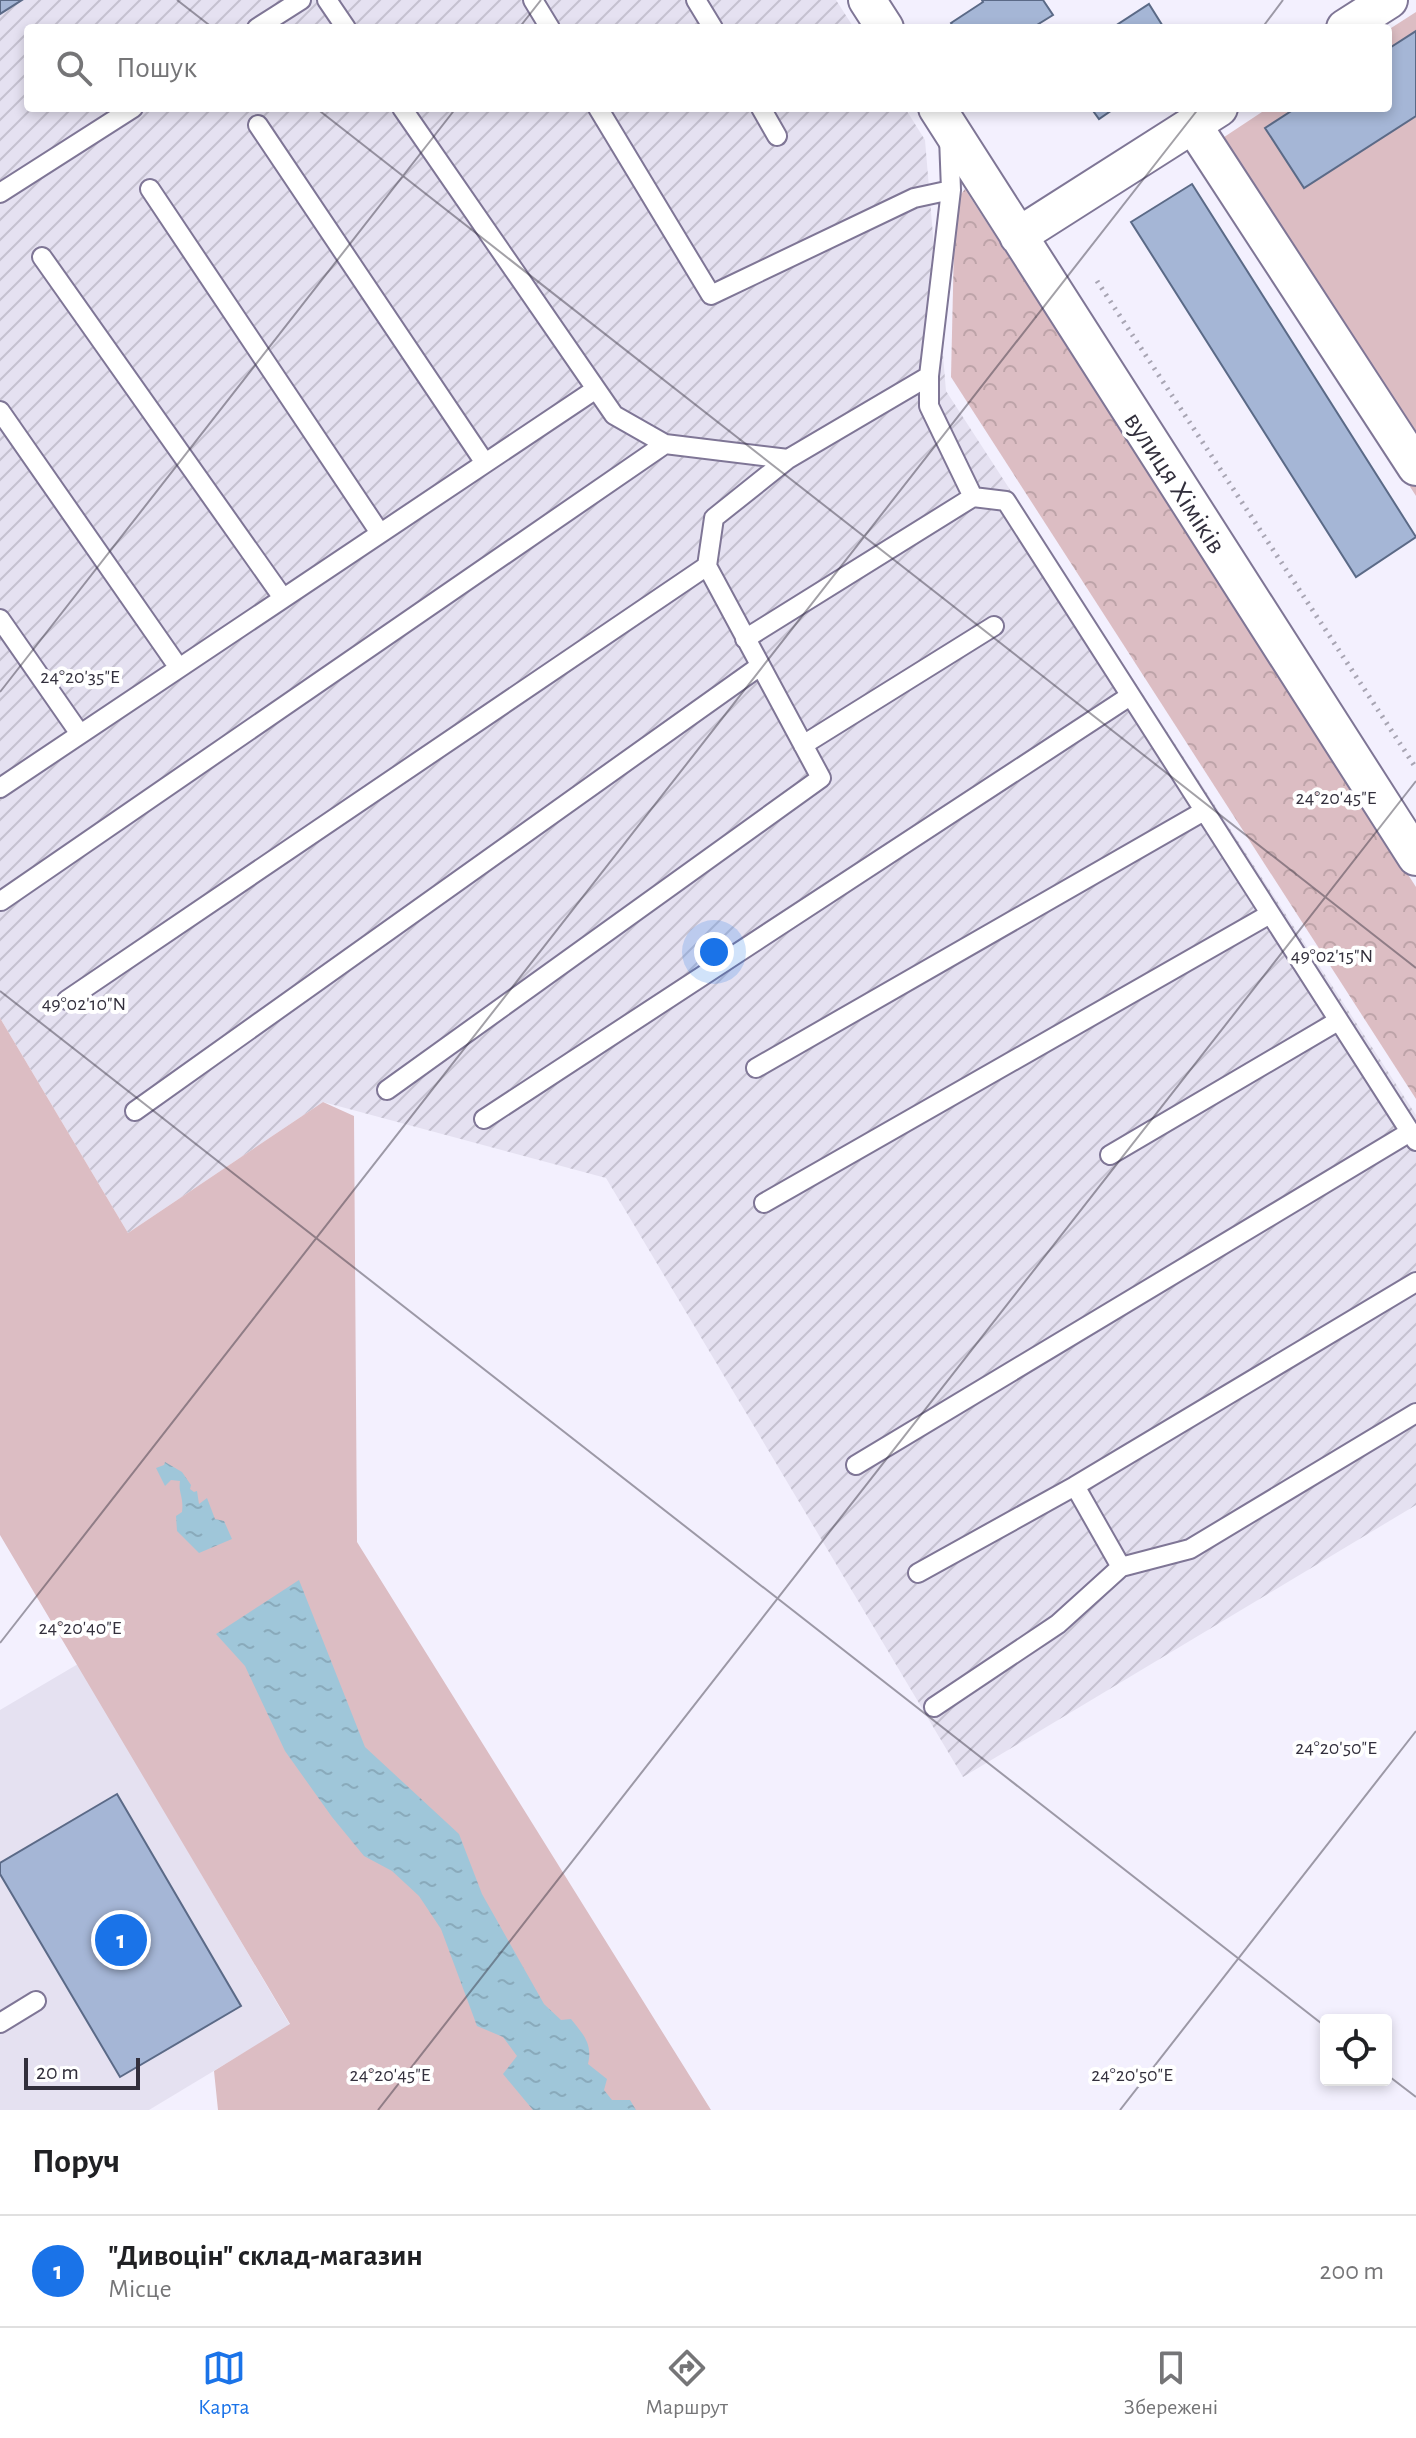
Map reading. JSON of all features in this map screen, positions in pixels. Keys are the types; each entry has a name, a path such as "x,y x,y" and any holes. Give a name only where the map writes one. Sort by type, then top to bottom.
{"street":[{"path":"867,0 882,24"},
{"path":"1351,24 1389,0"},
{"path":"1018,236 1206,116 1416,467"},
{"name":"вулиця Хіміків","path":"942,117 1416,857"}],"lane":[{"path":"263,24 301,0"},
{"path":"327,0 343,24"},
{"path":"533,0 548,24"},
{"path":"696,0 711,24"},
{"path":"0,193 127,112"},
{"path":"405,112 614,415 665,444 788,459"},
{"path":"600,112 711,295 914,198 951,190"},
{"path":"763,112 777,136"},
{"path":"942,117 951,190 929,376 929,406 973,497"},
{"path":"258,125 485,463"},
{"path":"150,189 380,533"},
{"path":"42,257 283,598"},
{"path":"387,1090 821,778 707,566 714,518 788,459 929,376"},
{"path":"0,788 596,389"},
{"path":"0,411 179,668"},
{"path":"1,901 665,444"},
{"path":"745,639 973,497 1006,501 1413,1137 856,1465"},
{"path":"67,1000 707,566"},
{"path":"0,619 80,734"},
{"path":"803,745 994,626"},
{"path":"135,1111 760,666"},
{"path":"484,1119 1130,696"},
{"path":"756,1068 1204,811"},
{"path":"764,1203 1270,914"},
{"path":"1110,1155 1338,1021"},
{"path":"918,1573 1075,1486 1416,1282"},
{"path":"934,1707 1058,1624 1121,1567 1190,1549 1416,1413"},
{"path":"1075,1486 1121,1567"},
{"path":"0,2023 36,2001"}],"shaded area":[{"path":"0,0 836,0 851,24 24,24 24,112 908,112 925,140 946,391 1416,1115 1416,1505 963,1777 606,1178 323,1102 128,1233 0,1018"},
{"path":"78,1664 290,2025 149,2110 0,2110 0,1710"}],"green space":[{"path":"1416,12 1416,496 1197,155 1262,112 1392,112 1392,27"},
{"path":"965,189 1416,887 1416,1099 951,377 955,202"},
{"path":"0,1018 128,1233 323,1102 354,1116 357,1542 711,2110 218,2110 214,2071 290,2024 0,1535"}],"water":[{"path":"165,1462 182,1472 191,1485 190,1489 197,1491 199,1504 207,1498 215,1519 224,1521 232,1539 199,1553 177,1531 176,1516 182,1512 180,1481 171,1480 165,1486 156,1468"},
{"path":"299,1580 365,1747 459,1834 482,1894 544,2004 561,2020 571,2019 583,2035 588,2045 588,2064 607,2079 604,2090 612,2100 630,2100 636,2110 533,2110 503,2074 517,2056 503,2037 477,2026 441,1929 419,1896 392,1871 364,1856 285,1751 245,1666 216,1634"}],"building":[{"path":"0,0 22,0 0,14"},
{"path":"1043,0 1053,15 1038,24 952,24 983,2"},
{"path":"1149,4 1162,24 1118,24"},
{"path":"1416,31 1416,116 1304,188 1265,128 1290,112 1392,112 1392,46"},
{"path":"1094,112 1109,112 1099,119"},
{"path":"1192,184 1416,537 1356,577 1131,222"},
{"path":"117,1794 241,2006 120,2077 0,1874 0,1863"}],"place":[{"name":"\"Дивоцін\" склад-магазин","path":"121,1940"}]}
